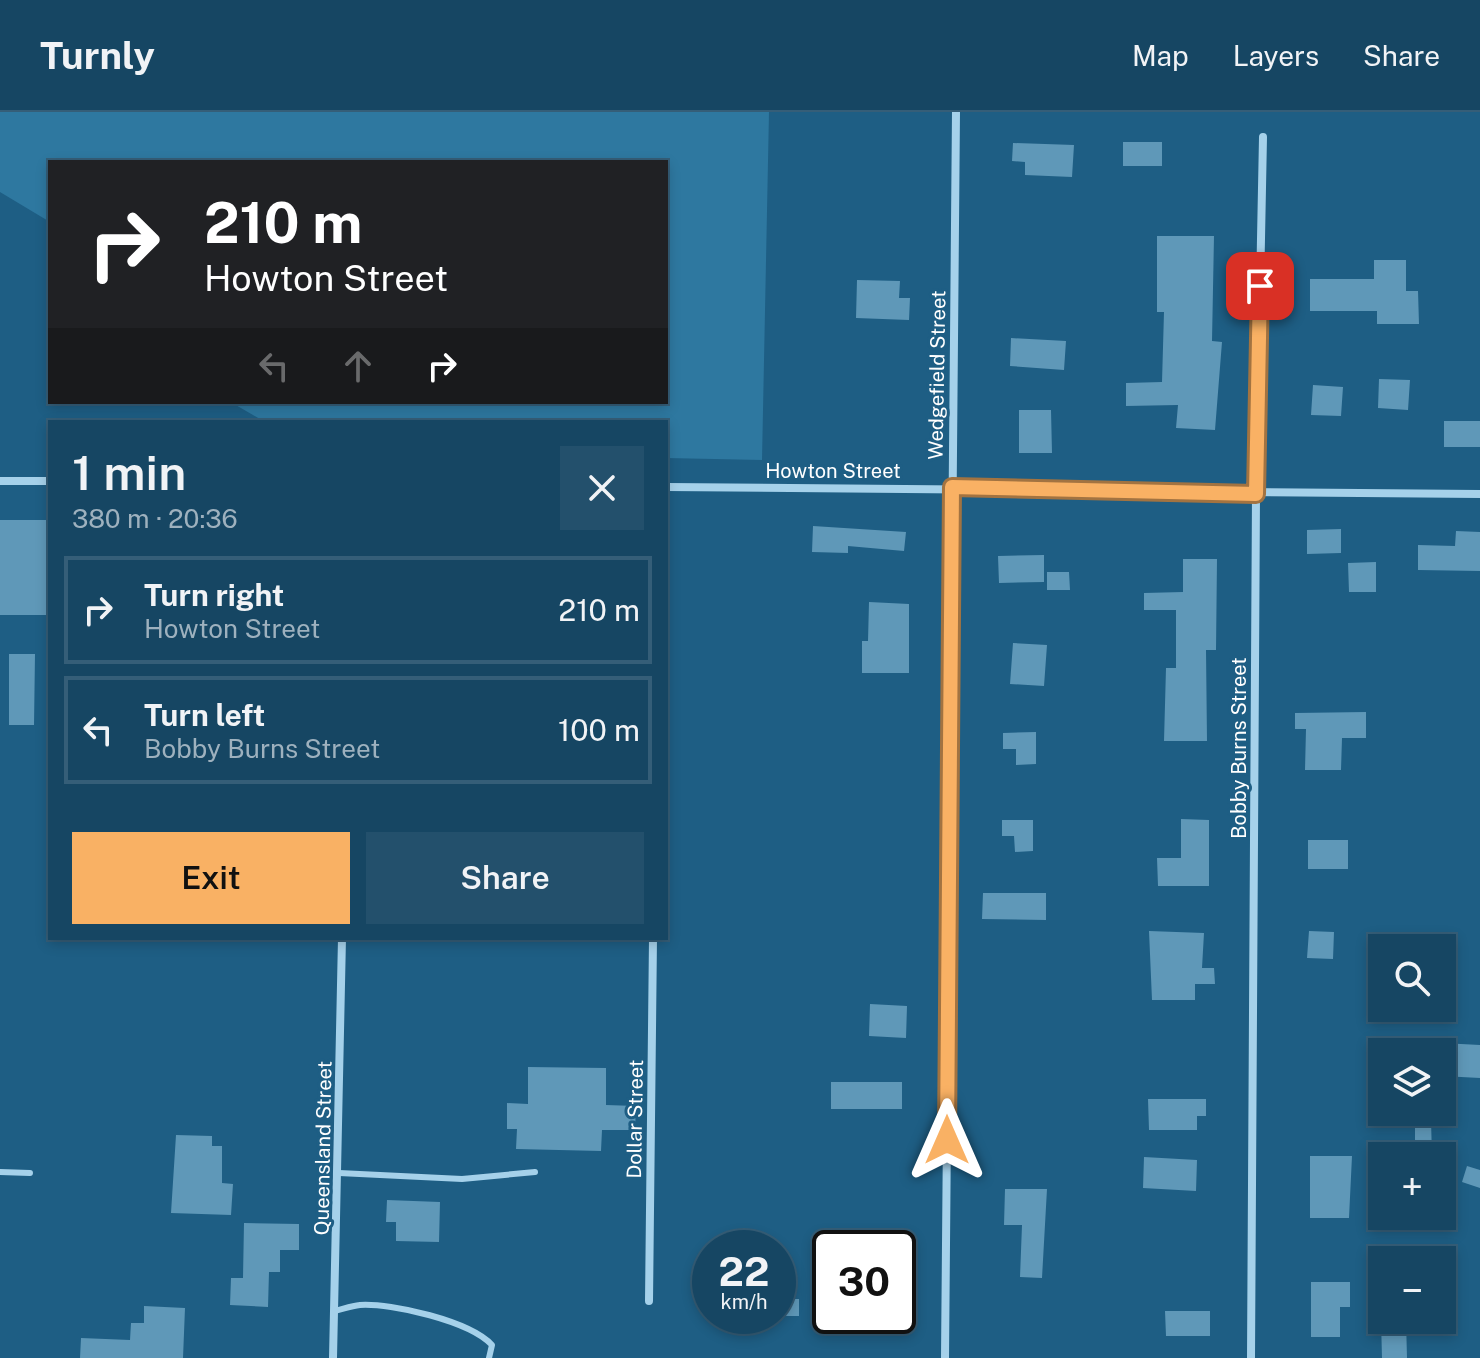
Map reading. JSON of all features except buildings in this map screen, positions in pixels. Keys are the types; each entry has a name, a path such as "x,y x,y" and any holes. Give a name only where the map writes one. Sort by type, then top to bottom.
{"street":[{"name":"Wedgefield Street","path":"945,1358 956,112"},
{"name":"Bobby Burns Street","path":"1251,1358 1256,494 1263,137"},
{"path":"0,481 48,481"},
{"name":"Howton Street","path":"668,487 952,487 1256,494 1480,494"},
{"name":"Queensland Street","path":"333,1358 342,940"},
{"name":"Dollar Street","path":"649,1301 653,940"}],"lane":[{"path":"0,1172 30,1173"},
{"path":"339,1173 462,1179 535,1172"},
{"path":"334,1311 361,1305 419,1313 484,1336 492,1345 489,1358"}],"shaded area":[{"path":"0,112 769,112 762,460 668,458 668,420 262,420 234,404 668,404 668,160 48,160 48,221 0,192"}],"route":[{"path":"947,1140 952,487 1256,494 1260,286"}]}
